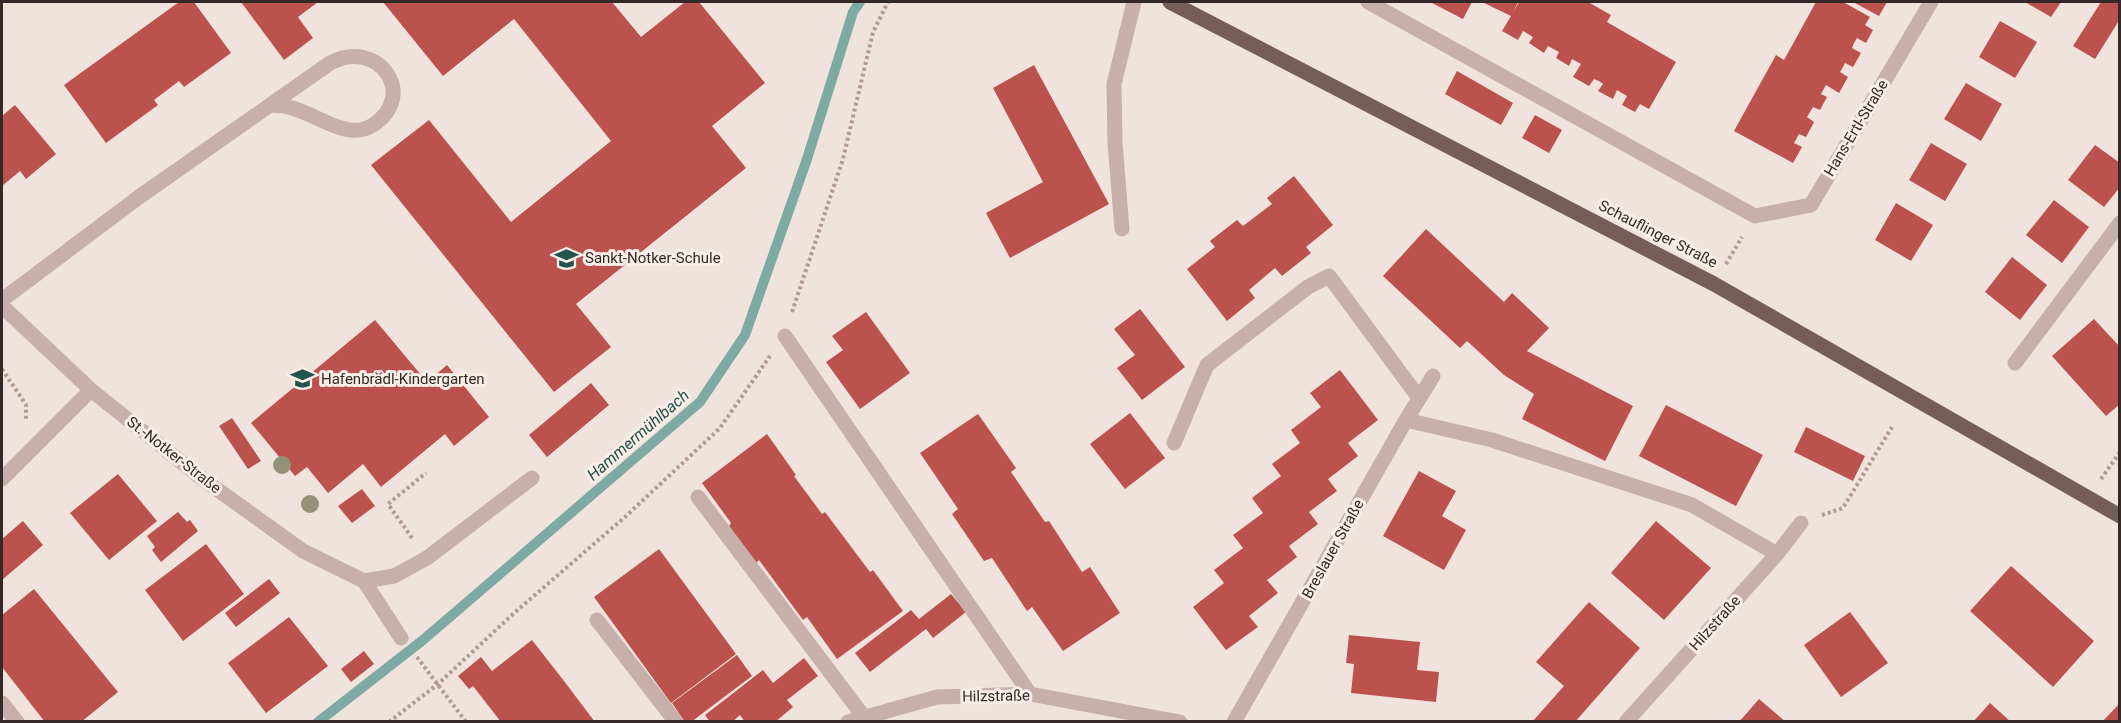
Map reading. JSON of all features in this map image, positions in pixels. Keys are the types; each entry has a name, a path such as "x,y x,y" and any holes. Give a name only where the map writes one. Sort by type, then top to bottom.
{"main road":[{"name":"Schauflinger Straße","path":"1170,2 1714,284 2120,516"}],"street":[{"path":"1122,229 1115,143 1114,84 1134,2"},
{"path":"1368,2 1755,216"},
{"name":"Hans-Ertl-Straße","path":"1755,216 1811,205 1931,2"},
{"path":"2,300 139,197 330,63 347,56 359,56 372,60 387,71 392,80 392,98 387,112 372,127 358,130 332,125 295,108 273,105"},
{"path":"2015,363 2120,223"},
{"path":"1174,443 1208,365 1308,287 1329,276 1419,398"},
{"name":"St.-Notker-Straße","path":"2,306 91,390 200,477 294,544 364,581 401,638"},
{"path":"785,336 1030,694"},
{"name":"Breslauer Straße","path":"1234,722 1433,376"},
{"path":"2,479 91,390"},
{"path":"1406,420 1492,440 1692,505 1778,554"},
{"path":"364,581 394,576 427,558 532,478"},
{"path":"698,497 864,717"},
{"name":"Hilzstraße","path":"1626,722 1778,554 1802,523"},
{"path":"597,620 676,722"},
{"name":"Hilzstraße","path":"848,722 938,697 1030,694 1180,722"},
{"path":"2,703 17,722"}],"path":[{"path":"389,722 438,684 513,614 625,517 720,428 785,336 805,268 843,159 873,32 888,2"},
{"path":"1724,269 1755,216"},
{"path":"2,369 26,405 25,456"},
{"path":"1802,523 1843,508 1892,427"},
{"path":"2098,484 2120,452"},
{"path":"426,473 388,504 427,558"},
{"path":"401,638 466,722"}],"building":[{"path":"179,2 194,2 231,53 184,87 179,81 154,100 158,105 106,143 64,85"},
{"path":"241,2 318,2 298,17 313,38 284,60"},
{"path":"383,2 612,2 641,37 685,2 699,2 765,83 712,126 746,168 576,304 611,347 554,392 371,165 429,120 511,222 611,141 514,19 443,76"},
{"path":"1430,2 1472,2 1463,19"},
{"path":"1482,2 1518,2 1513,12 1519,2 1588,2 1611,15 1607,22 1676,62 1649,109 1640,104 1635,112 1622,105 1627,96 1617,90 1613,99 1598,91 1603,84 1599,81 1594,79 1589,86 1573,77 1581,64 1572,59 1569,66 1556,58 1559,52 1548,46 1544,53 1529,43 1533,37 1523,31 1518,40 1502,31 1511,16"},
{"path":"1816,2 1843,2 1870,17 1865,25 1873,30 1866,43 1857,38 1854,43 1852,48 1861,53 1853,67 1845,63 1840,72 1848,77 1839,93 1826,85 1821,94 1827,97 1820,110 1813,107 1807,117 1814,122 1806,137 1799,134 1794,143 1802,147 1793,163 1734,131 1776,55 1784,60"},
{"path":"1853,2 1887,2 1879,16"},
{"path":"2025,2 2061,2 2051,17"},
{"path":"2101,2 2120,2 2120,19 2095,59 2073,46"},
{"path":"2000,21 2037,42 2015,78 1979,57"},
{"path":"1034,65 1109,204 1010,258 986,213 1043,182 993,88"},
{"path":"1457,71 1513,103 1501,125 1445,94"},
{"path":"1966,83 2002,104 1981,141 1944,119"},
{"path":"15,105 56,154 26,179 20,171 2,186 2,116"},
{"path":"1535,115 1562,130 1549,153 1522,138"},
{"path":"1931,143 1967,164 1945,201 1909,180"},
{"path":"2095,145 2120,163 2120,187 2104,207 2068,180"},
{"path":"1294,176 1333,225 1306,247 1311,253 1282,276 1275,268 1249,290 1255,298 1227,321 1187,269 1215,247 1210,241 1237,220 1243,226 1272,204 1267,198"},
{"path":"2054,200 2089,227 2062,263 2026,235"},
{"path":"1896,203 1933,225 1911,261 1875,240"},
{"path":"1426,229 1504,302 1512,293 1549,328 1527,351 1633,406 1605,461 1522,419 1534,394 1504,375 1467,341 1460,348 1383,276"},
{"path":"2012,257 2047,285 2020,320 1985,292"},
{"path":"1140,309 1185,367 1142,400 1117,368 1135,355 1114,329"},
{"path":"866,312 910,373 860,409 826,362 843,350 832,336"},
{"path":"2094,319 2120,347 2120,404 2106,416 2052,356"},
{"path":"375,320 427,382 447,365 489,417 454,446 445,434 381,487 363,464 328,493 307,467 295,476 251,423"},
{"path":"1340,370 1378,420 1348,443 1358,456 1328,479 1337,491 1309,512 1318,524 1289,546 1297,557 1267,580 1278,593 1249,616 1258,627 1226,650 1193,607 1224,583 1214,570 1243,548 1233,535 1263,513 1252,498 1281,476 1272,464 1300,443 1291,430 1321,407 1310,393"},
{"path":"591,383 609,405 547,457 529,435"},
{"path":"1666,405 1763,455 1736,506 1639,456"},
{"path":"1130,413 1165,458 1125,489 1090,444"},
{"path":"978,414 1016,468 1011,472 1045,522 1049,521 1082,572 1090,567 1120,613 1063,651 1032,607 1027,611 992,558 984,561 952,514 958,509 920,453"},
{"path":"232,418 261,461 248,469 219,426"},
{"path":"1806,427 1865,456 1853,481 1794,452"},
{"path":"767,434 822,514 825,512 870,572 873,570 903,611 837,659 807,617 803,620 759,560 756,563 702,483"},
{"path":"1419,471 1456,491 1442,516 1466,530 1444,570 1383,536"},
{"path":"118,474 157,521 109,560 70,513"},
{"path":"362,489 375,506 352,523 338,506"},
{"path":"178,512 187,522 190,520 198,531 161,562 152,550 155,547 147,536"},
{"path":"23,521 43,545 2,580 2,539"},
{"path":"1656,521 1711,568 1664,620 1611,573"},
{"path":"206,544 244,594 183,641 145,590"},
{"path":"659,549 736,654 671,703 594,597"},
{"path":"2011,566 2094,641 2053,687 1970,611"},
{"path":"269,579 280,593 236,627 225,613"},
{"path":"34,589 118,692 81,722 45,722 2,667 2,615"},
{"path":"951,594 966,612 933,638 926,629 870,672 855,653 911,610 919,619"},
{"path":"1589,602 1640,648 1575,722 1532,722 1564,686 1536,662"},
{"path":"1850,612 1888,663 1841,697 1804,645"},
{"path":"289,617 328,666 266,713 228,663"},
{"path":"1349,635 1420,642 1417,670 1439,672 1436,702 1351,693 1354,664 1346,663"},
{"path":"532,640 595,722 501,722 473,686 469,689 458,676 481,657 492,671"},
{"path":"364,651 374,664 351,682 341,669"},
{"path":"737,655 752,676 691,722 685,722 672,703"},
{"path":"804,658 818,676 787,700 793,707 775,722 745,722 740,715 732,722 710,722 705,715 763,670 773,683"},
{"path":"1759,699 1786,722 1739,722"},
{"path":"1990,703 2011,722 1973,722"},
{"path":"2120,703 2120,722 2102,722"}],"waterway":[{"name":"Hammermühlbach","path":"318,722 423,640 700,402 745,335 807,159 853,12 860,2"}],"place":[{"name":"Sankt-Notker-Schule","path":"567,258"},
{"name":"Hafenbrädl-Kindergarten","path":"303,379"}]}
